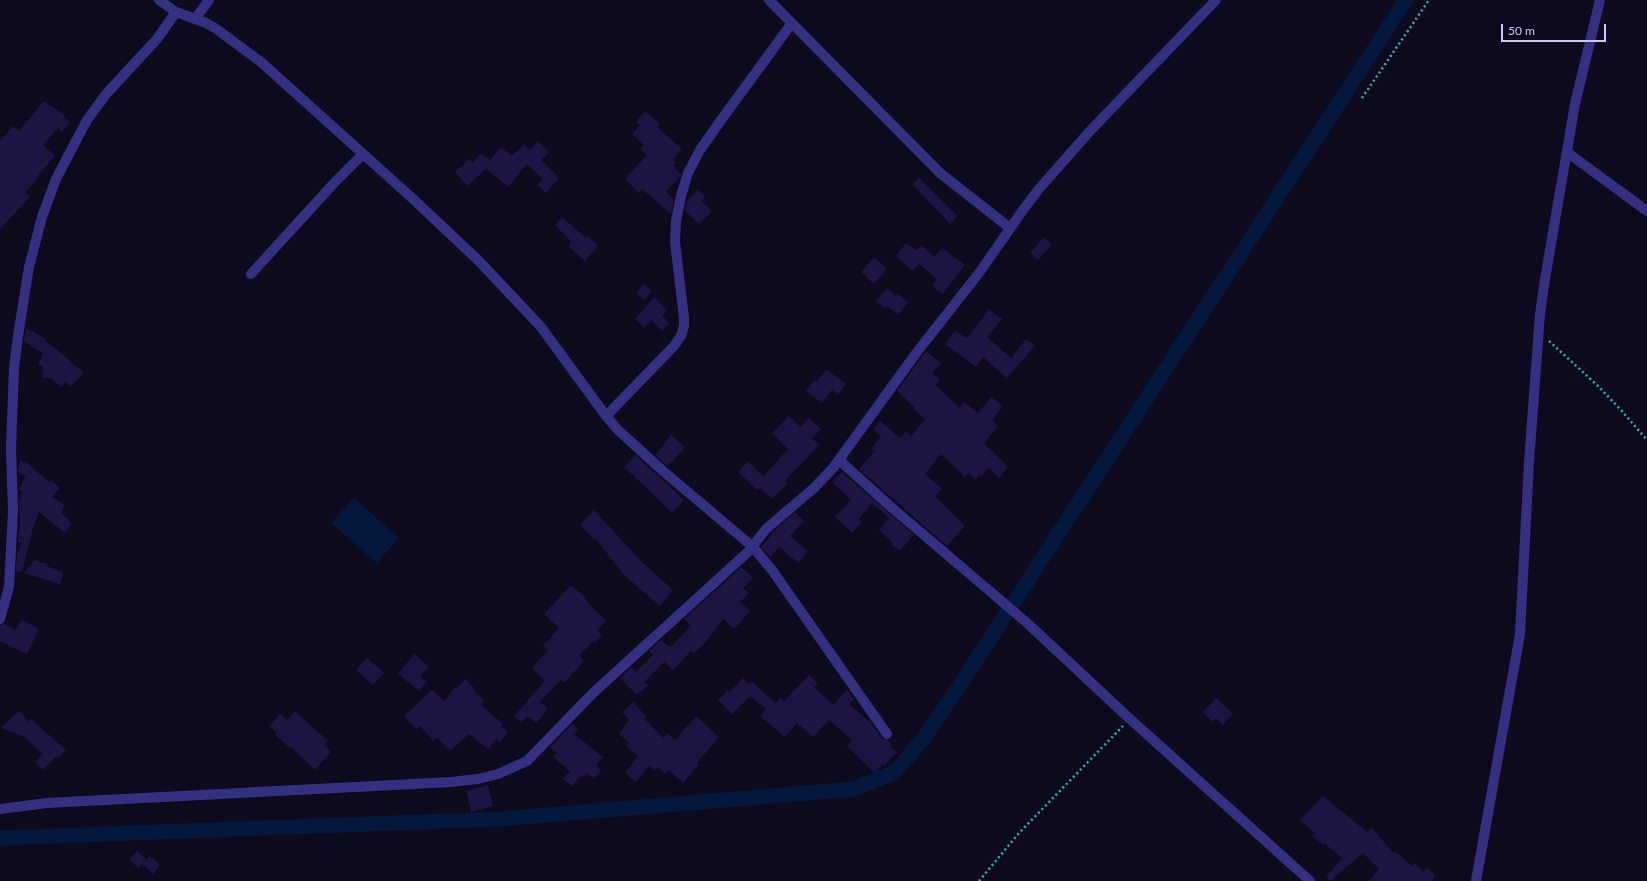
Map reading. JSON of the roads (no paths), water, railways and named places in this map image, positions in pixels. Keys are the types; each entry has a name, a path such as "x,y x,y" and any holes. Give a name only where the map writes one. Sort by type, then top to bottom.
{"street":[{"path":"159,0 176,12 195,18 215,28 261,62 449,232 528,313 550,339 606,416 623,434 753,546 772,570 887,734"},
{"path":"195,18 209,0"},
{"path":"769,0 940,173 1010,228"},
{"path":"0,810 48,803 451,782 478,779 507,771 521,765 532,757 593,693 753,546 766,529 814,488 833,468 916,352 979,273 1038,190 1090,131 1216,0"},
{"path":"1476,881 1520,634 1529,462 1539,333 1545,279 1568,153 1575,104 1600,0"},
{"path":"0,619 9,587 13,511 11,467 14,368 29,267 42,217 56,179 88,120 108,93 157,39 176,12"},
{"path":"606,416 674,346 683,332 682,291 675,242 676,222 681,196 688,173 700,150 792,23"},
{"path":"1568,153 1647,211"},
{"path":"251,274 335,182 363,154"},
{"path":"839,460 891,507 1026,622 1130,719 1310,881"}],"water":[{"path":"354,498 399,538 377,563 331,523"}],"waterway":[{"path":"0,838 500,819 854,789 895,772 924,738 958,688 1406,0"}]}
